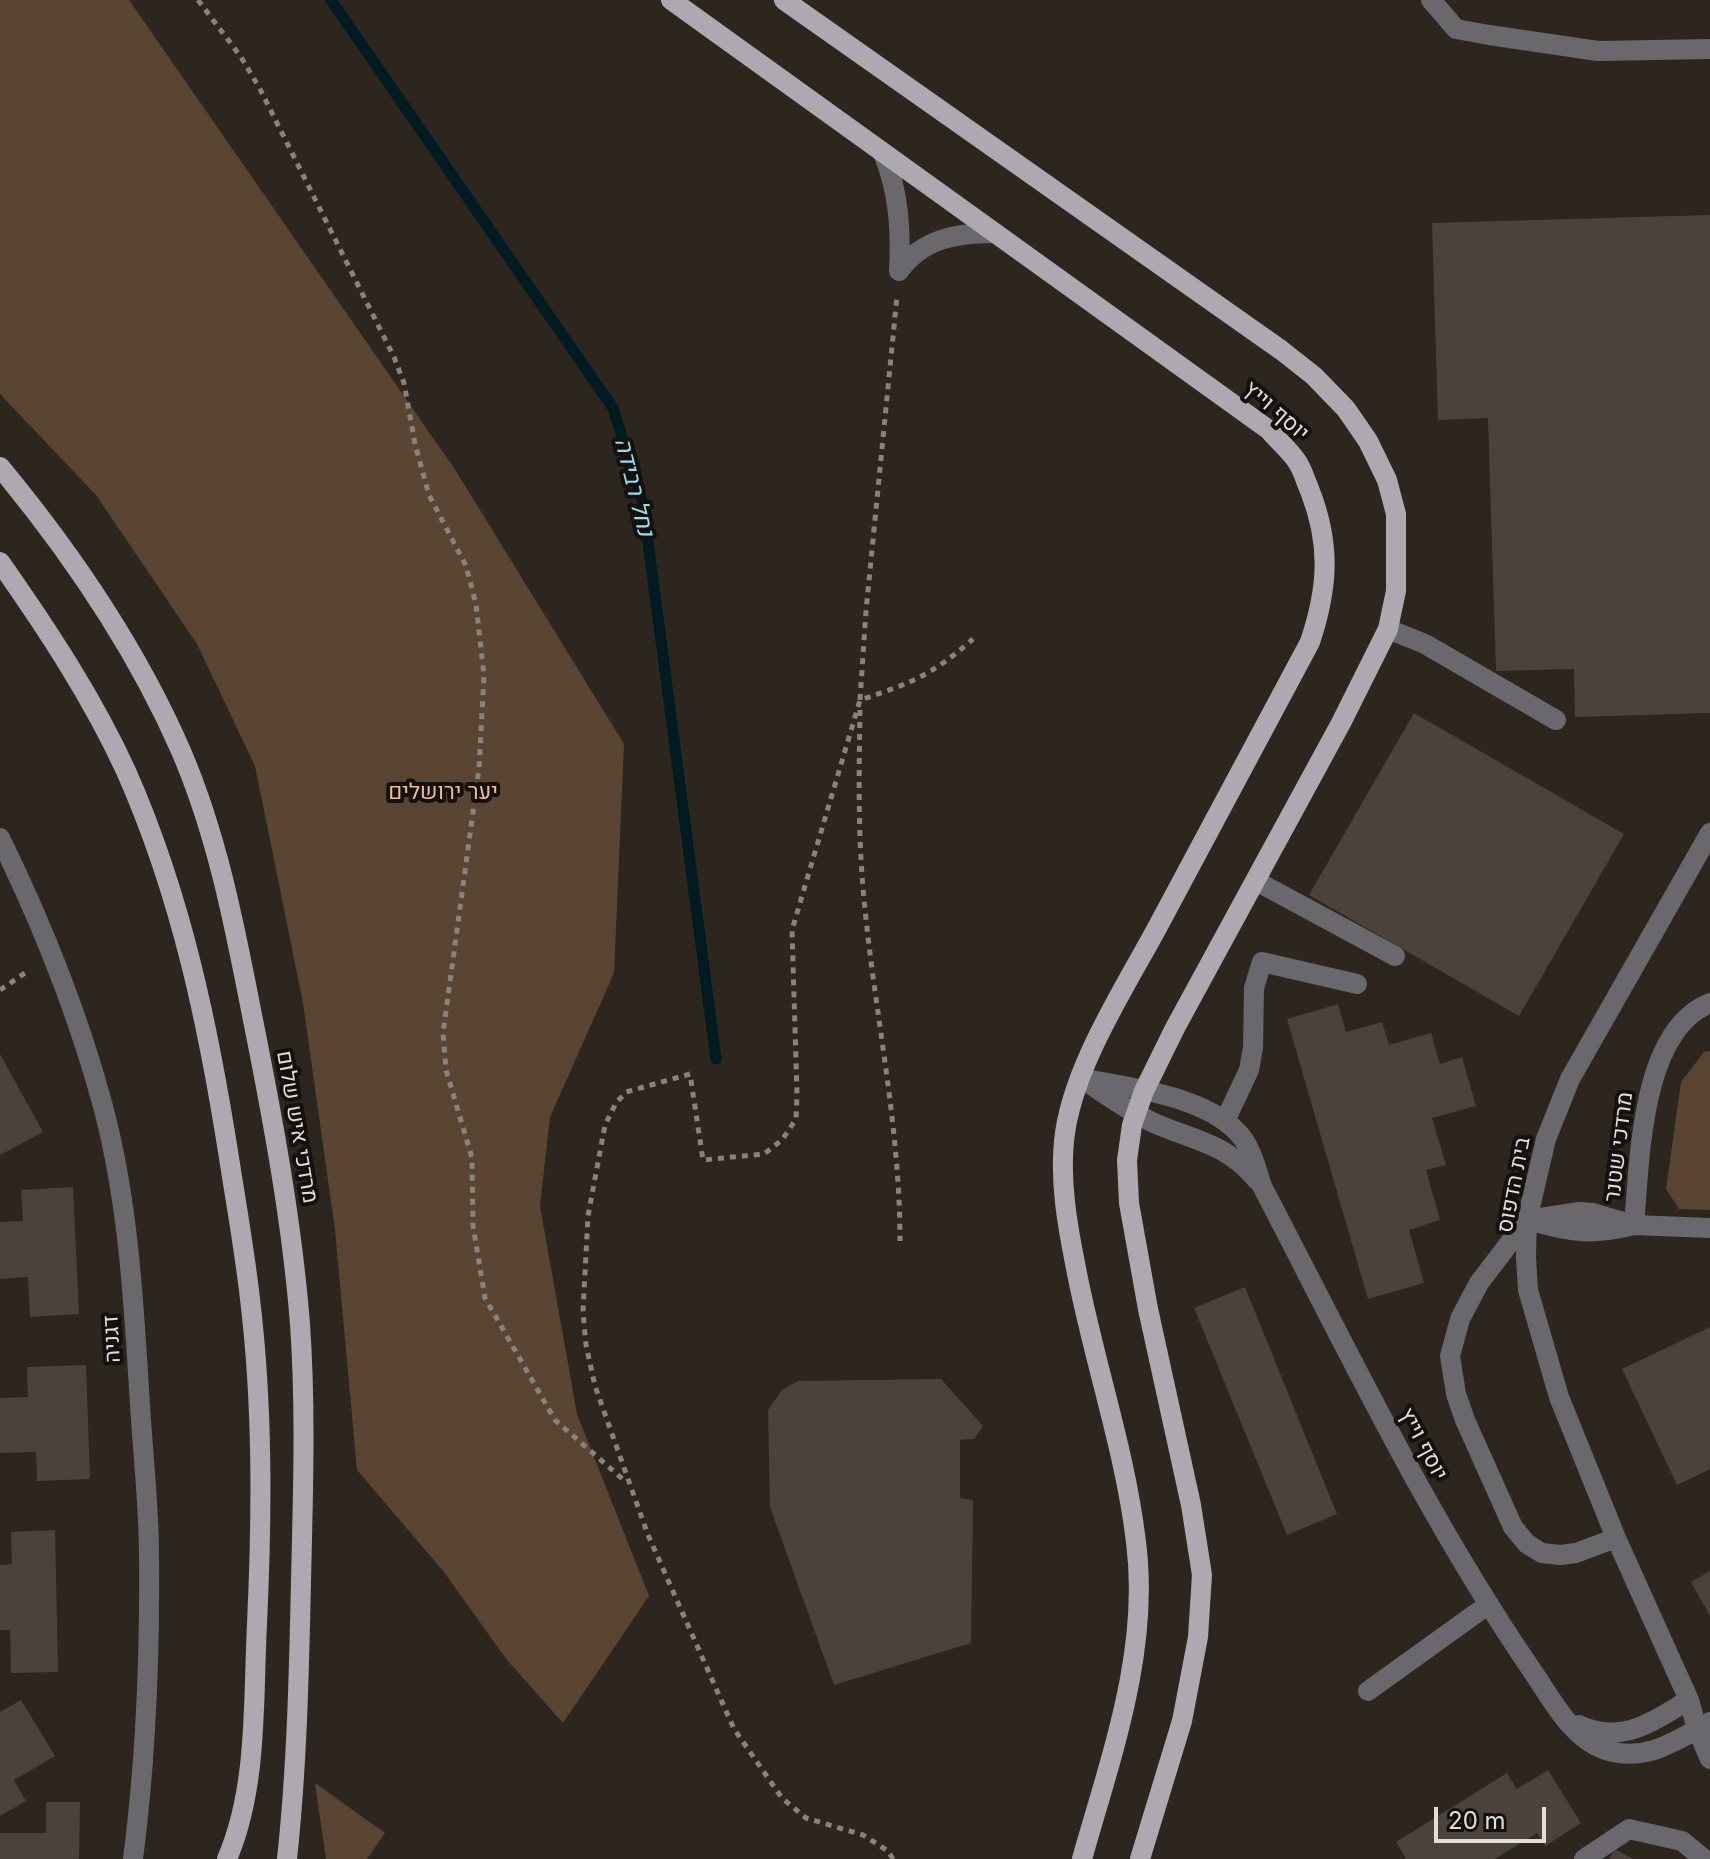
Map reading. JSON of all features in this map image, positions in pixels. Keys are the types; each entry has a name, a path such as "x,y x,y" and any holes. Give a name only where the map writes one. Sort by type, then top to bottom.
{"main road":[{"name":"יוסף וייץ","path":"671,0 1269,430 1298,462 1315,505 1325,541 1325,576 1321,610 1310,642 1114,1008 1080,1078"},
{"path":"784,0 1314,376 1346,409 1368,441 1387,480 1396,514 1396,591 1388,629 1144,1091 1127,1160 1129,1203 1148,1309 1191,1505 1202,1575 1198,1637 1182,1721 1140,1859"},
{"name":"מרדכי איש שלום","path":"0,467 66,551 146,678 181,751 210,825 234,919 285,1192 300,1323 304,1430 300,1648 297,1753 287,1859"},
{"path":"0,562 86,693 125,769 152,834 200,994 223,1117 250,1300 259,1434 260,1567 250,1761 243,1813 227,1859"},
{"path":"1080,1078 1064,1139 1065,1199 1086,1322 1128,1493 1137,1544 1139,1587 1127,1702 1082,1859"}],"street":[{"path":"1431,0 1456,29 1489,35 1598,51 1710,49"},
{"path":"883,153 897,193 901,235 899,271"},
{"path":"899,271 919,249 934,241 968,233 995,233"},
{"path":"1388,629 1425,644 1556,720"},
{"name":"בית הדפוס","path":"1710,833 1570,1079 1546,1139 1527,1220 1528,1290 1559,1397 1616,1538 1689,1700 1706,1724 1710,1759"},
{"name":"דגניה","path":"0,838 53,956 104,1112 134,1289 149,1555 144,1770 133,1859"},
{"path":"1256,881 1395,956"},
{"path":"1225,1121 1249,1070 1253,1048 1254,988 1262,962 1357,984"},
{"name":"מרדכי שטנר","path":"1527,1220 1580,1212 1634,1225 1645,1111 1655,1071 1671,1038 1697,1008 1710,1003"},
{"name":"יוסף וייץ","path":"1080,1078 1144,1091 1207,1111 1225,1121 1244,1140 1262,1186 1427,1503 1489,1604 1561,1712 1583,1738 1601,1749 1637,1755 1656,1751 1706,1724"},
{"name":"יוסף וייץ","path":"1080,1078 1136,1114 1229,1152 1246,1166 1262,1186"},
{"path":"1527,1220 1479,1283 1460,1319 1450,1356 1456,1394 1513,1527 1527,1544 1542,1553 1560,1555 1576,1553 1616,1538"},
{"path":"1634,1225 1710,1228"},
{"path":"1368,1691 1489,1604"},
{"name":"יוסף וייץ","path":"1561,1712 1595,1732 1620,1733 1641,1727 1689,1700"},
{"path":"1584,1859 1629,1829 1682,1841 1704,1859"}],"path":[{"path":"198,0 241,57 260,89 373,313 404,383 415,444 429,495 466,566 482,640 483,704 479,768 443,1033 446,1070 472,1158 473,1226 479,1271 485,1298 555,1420 628,1483"},
{"path":"899,271 866,611 860,700 859,817 863,888 878,1019 894,1115 900,1184 900,1241"},
{"path":"860,700 911,684 941,667 973,639"},
{"path":"860,700 792,930 796,1119 782,1140 764,1154 703,1160 690,1074 626,1092 616,1103 605,1125 588,1216 583,1311 586,1345 595,1386 628,1483 734,1729 782,1798 806,1818 863,1835 888,1851 893,1859"}],"green space":[{"name":"יער ירושלים","path":"0,0 129,0 456,471 624,744 614,973 550,1117 540,1206 577,1414 649,1596 563,1723 507,1660 444,1572 357,1470 335,1230 303,1003 255,766 197,644 96,495 0,394"},
{"path":"1710,1051 1710,1210 1679,1209 1666,1189 1681,1082 1704,1052"},
{"path":"315,1783 385,1833 367,1859 326,1859"}],"building":[{"path":"1710,215 1710,713 1575,717 1574,669 1496,671 1488,418 1438,420 1432,223"},
{"path":"1414,713 1624,834 1519,1016 1309,895"},
{"path":"1338,1004 1346,1032 1382,1022 1389,1045 1431,1033 1440,1064 1462,1057 1476,1106 1432,1118 1446,1165 1426,1170 1440,1220 1409,1230 1424,1283 1368,1299 1287,1019"},
{"path":"0,1054 43,1132 0,1155"},
{"path":"73,1187 79,1314 30,1317 28,1277 0,1279 0,1222 23,1221 21,1190"},
{"path":"1245,1287 1337,1514 1287,1535 1194,1308"},
{"path":"1710,1327 1710,1469 1677,1485 1622,1369"},
{"path":"86,1365 90,1479 37,1481 36,1452 0,1453 0,1398 28,1397 27,1367"},
{"path":"941,1379 983,1426 974,1439 960,1440 960,1498 973,1500 971,1643 834,1685 770,1507 768,1410 782,1390 798,1381"},
{"path":"55,1530 58,1672 11,1673 10,1630 0,1630 0,1565 12,1564 11,1532"},
{"path":"1710,1571 1710,1616 1691,1582"},
{"path":"21,1700 55,1756 14,1780 26,1801 0,1816 0,1712"},
{"path":"1548,1770 1581,1823 1545,1846 1537,1833 1495,1859 1406,1859 1396,1842 1507,1773 1517,1789"},
{"path":"46,1802 80,1802 79,1859 0,1859 0,1833 46,1833"},
{"path":"1615,1849 1633,1859 1609,1859"}],"waterway":[{"name":"נחל רבידה","path":"331,0 613,408 643,504 716,1059"}]}
